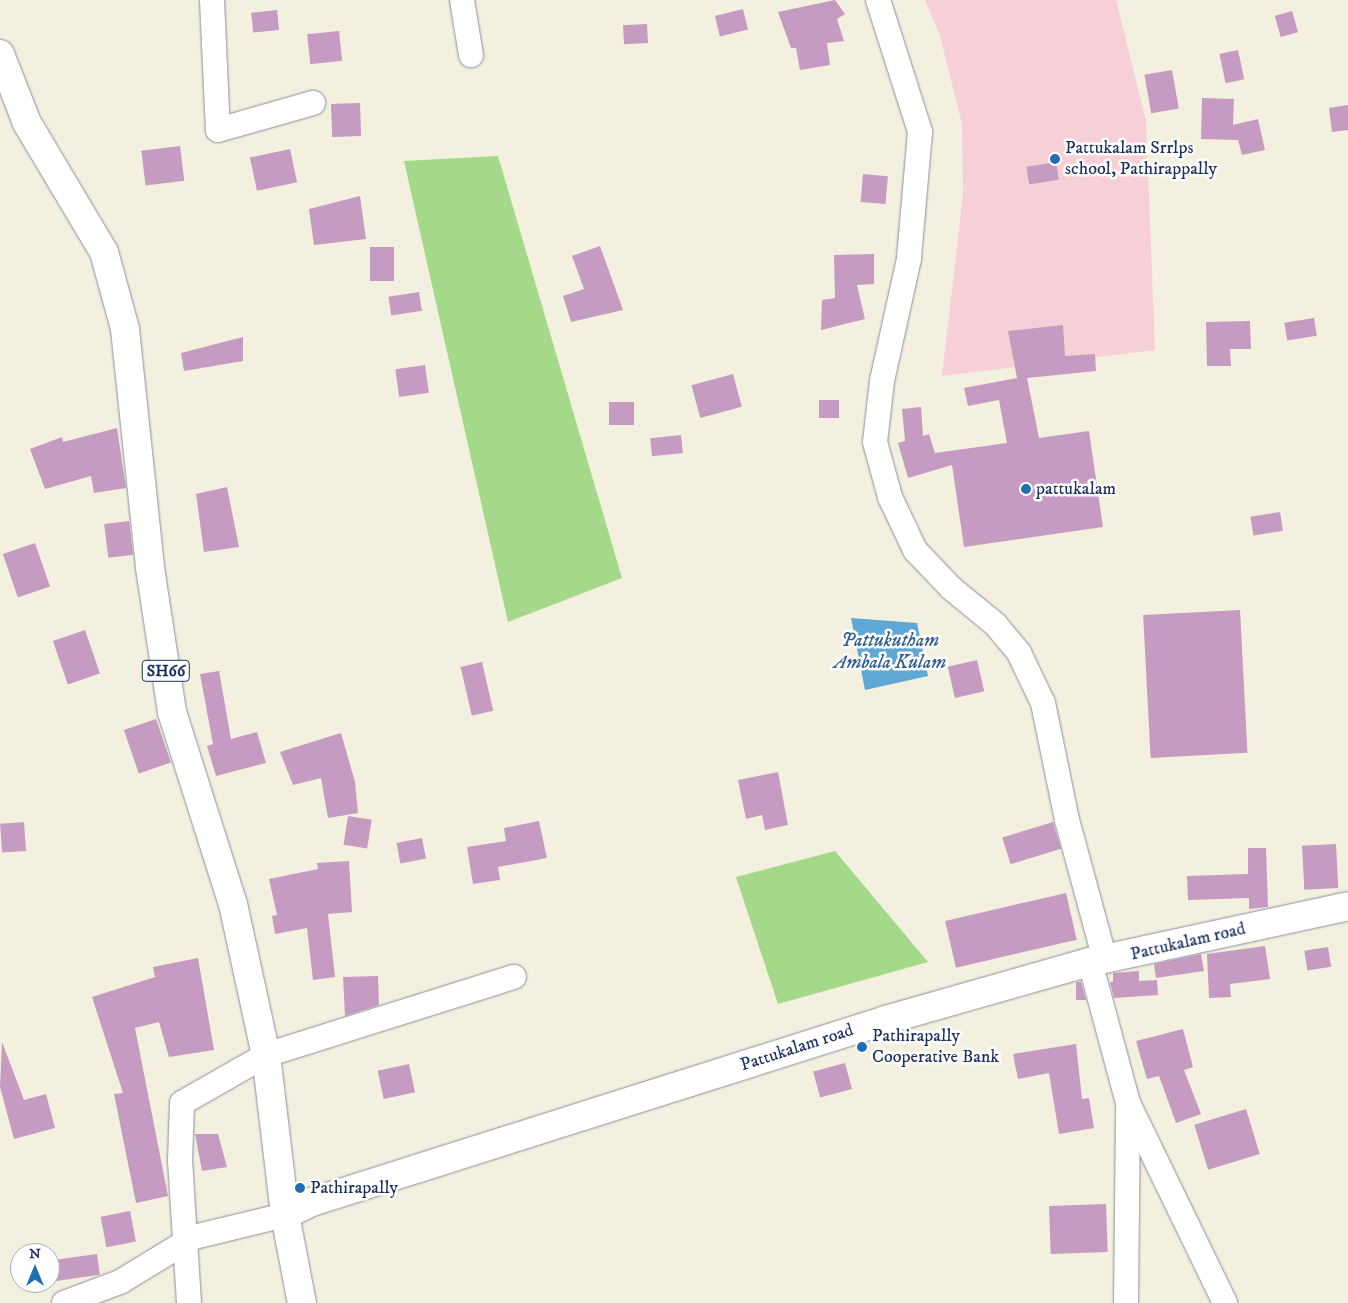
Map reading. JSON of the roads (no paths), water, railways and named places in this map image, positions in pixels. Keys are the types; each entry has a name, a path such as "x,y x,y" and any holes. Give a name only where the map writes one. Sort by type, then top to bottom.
{"main road":[{"name":"SH66","path":"0,54 27,123 104,252 123,321 150,568 172,712 233,904 266,1055 285,1215 302,1303"},
{"name":"Pattukalam road","path":"285,1215 312,1202 886,1020 1097,961 1348,906"}],"street":[{"path":"212,0 218,130 313,104"},
{"path":"462,0 471,55"},
{"path":"878,0 920,132 910,259 882,381 875,442 890,497 915,550 951,588 995,624 1020,653 1043,703 1128,1103 1126,1303"},
{"path":"189,1303 185,1243 182,1103 266,1055 514,977"},
{"path":"1128,1103 1225,1303"},
{"path":"64,1303 120,1282 185,1243 285,1215"}],"water":[{"name":"Pattukutham Ambala Kulam","path":"851,618 917,623 928,676 865,690"}],"place":[{"name":"Pattukalam Srrlps school, Pathirappally","path":"1055,159"},
{"name":"pattukalam","path":"1026,489"},
{"name":"Pathirapally Cooperative Bank","path":"862,1047"},
{"name":"Pathirapally","path":"300,1188"}]}
